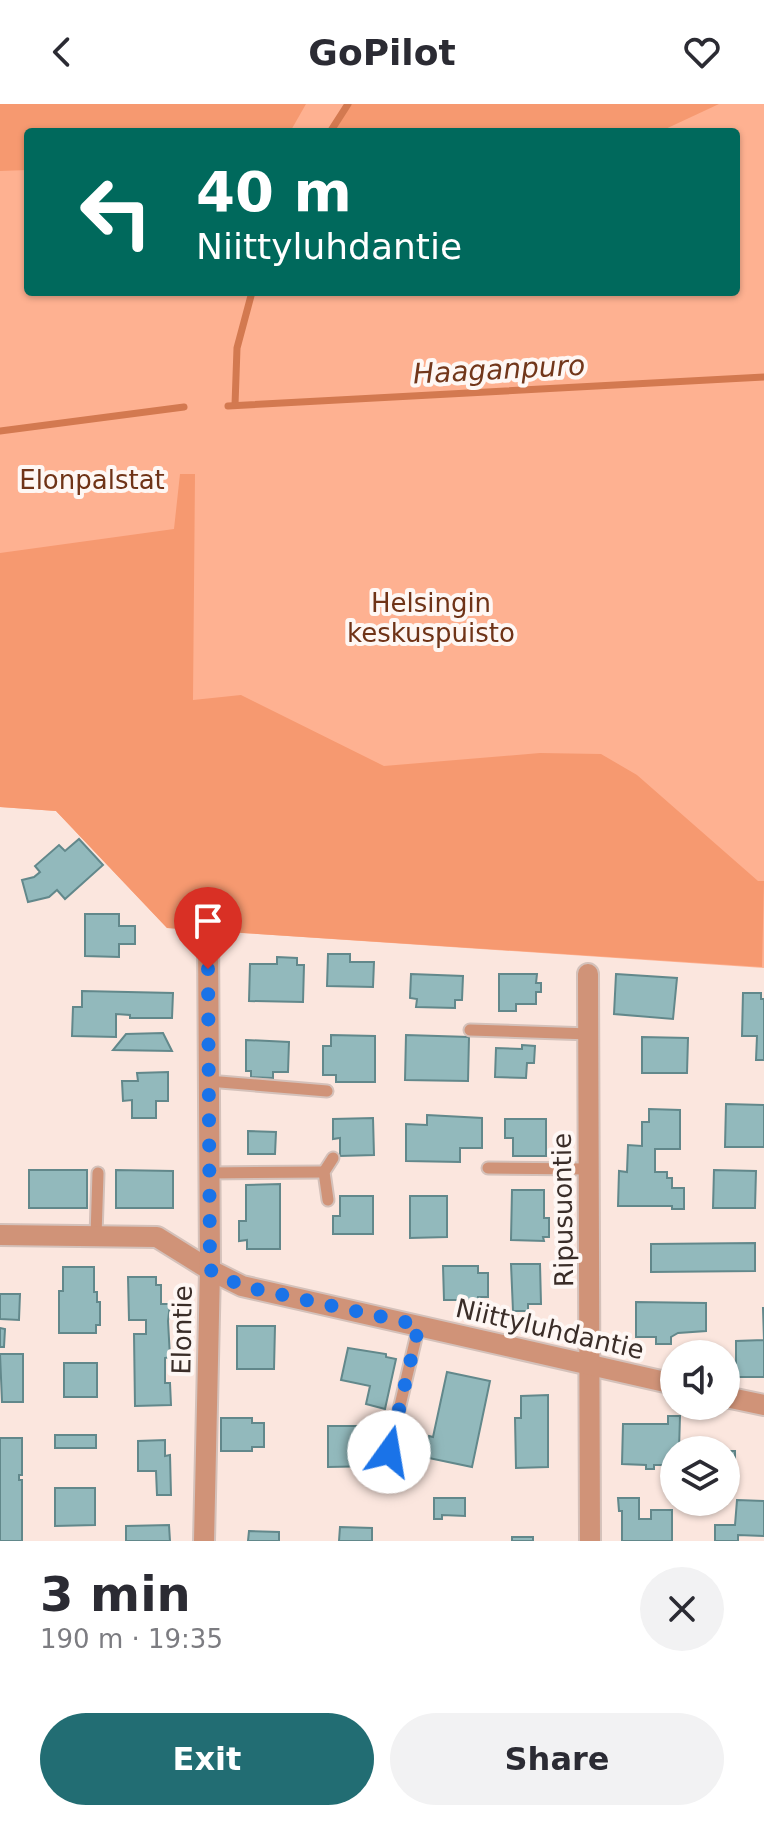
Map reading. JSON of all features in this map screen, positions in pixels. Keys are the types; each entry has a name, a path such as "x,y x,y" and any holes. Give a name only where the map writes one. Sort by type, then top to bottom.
{"street":[{"name":"Elontie","path":"204,1541 210,1270 208,928"},
{"name":"Ripusuontie","path":"588,974 590,1541"},
{"name":"Niittyluhdantie","path":"0,1235 157,1237 242,1286 660,1381"},
{"path":"740,1400 764,1405"}],"lane":[{"path":"470,1030 590,1034"},
{"path":"208,1081 327,1091"},
{"path":"328,1200 324,1172 333,1158"},
{"path":"488,1168 588,1169"},
{"path":"208,1173 324,1172"},
{"path":"96,1236 98,1173"},
{"path":"389,1452 419,1325"}],"green space":[{"name":"Helsingin keskuspuisto","path":"0,104 764,104 764,968 167,928 56,811 0,807"}],"shaded area":[{"path":"0,104 306,104 292,128 24,128 24,170 0,171"},
{"path":"345,104 719,104 668,128 330,128"},
{"path":"180,474 195,474 193,700 241,695 384,766 540,753 601,754 637,775 758,881 764,881 762,967 167,928 56,811 0,807 0,553 174,529"}],"building":[{"path":"79,839 103,865 65,899 57,890 49,897 28,902 22,880 40,872 35,866 59,845 65,851"},
{"path":"85,914 119,914 119,926 135,926 135,944 119,944 119,957 85,956"},
{"path":"328,954 350,954 350,962 374,962 373,987 327,986"},
{"path":"277,957 297,958 297,965 304,965 303,1002 249,1001 250,964 277,964"},
{"path":"411,974 463,976 462,1000 455,1000 455,1008 416,1007 417,999 410,998"},
{"path":"499,974 537,974 536,983 541,983 541,992 536,992 536,1004 516,1004 516,1011 499,1011"},
{"path":"616,974 677,978 673,1019 614,1014"},
{"path":"82,991 173,993 172,1018 130,1018 130,1015 116,1014 116,1037 72,1036 73,1007 82,1007"},
{"path":"743,993 761,993 761,999 764,999 764,1060 756,1060 757,1036 742,1036"},
{"path":"163,1033 172,1051 113,1050 126,1034"},
{"path":"331,1035 375,1036 375,1082 336,1082 336,1075 323,1075 323,1046 331,1046"},
{"path":"406,1035 469,1037 468,1081 405,1080"},
{"path":"642,1037 688,1038 687,1073 642,1073"},
{"path":"246,1040 289,1042 288,1072 273,1072 273,1078 251,1077 251,1071 246,1071"},
{"path":"522,1045 535,1046 534,1063 527,1063 526,1078 495,1077 496,1048 522,1049"},
{"path":"168,1072 168,1101 156,1101 156,1118 132,1118 132,1100 123,1101 122,1081 138,1081 137,1073"},
{"path":"726,1104 764,1105 764,1147 725,1147"},
{"path":"649,1109 680,1110 680,1149 655,1149 655,1172 667,1172 667,1178 672,1178 672,1188 684,1188 684,1209 672,1209 672,1206 618,1206 619,1171 627,1172 628,1145 642,1146 642,1122 649,1122"},
{"path":"427,1115 482,1118 482,1148 460,1148 460,1162 406,1161 406,1124 427,1125"},
{"path":"373,1118 374,1155 340,1156 340,1138 333,1139 333,1119"},
{"path":"505,1119 546,1119 546,1156 513,1156 513,1138 505,1138"},
{"path":"248,1131 276,1132 275,1154 248,1154"},
{"path":"29,1170 87,1170 87,1208 29,1208"},
{"path":"116,1170 173,1171 173,1208 116,1208"},
{"path":"714,1170 756,1171 755,1208 713,1208"},
{"path":"280,1184 280,1249 247,1249 247,1240 239,1241 239,1221 246,1221 246,1185"},
{"path":"512,1190 544,1190 544,1218 549,1218 549,1237 543,1237 544,1241 511,1240"},
{"path":"340,1196 373,1196 373,1234 333,1234 333,1216 340,1216"},
{"path":"410,1196 447,1196 447,1237 410,1238"},
{"path":"755,1243 755,1271 651,1272 651,1244"},
{"path":"511,1264 540,1264 541,1304 528,1304 528,1311 513,1311"},
{"path":"443,1266 478,1266 478,1273 488,1273 488,1297 444,1300"},
{"path":"63,1267 94,1267 94,1292 97,1292 97,1302 100,1302 100,1325 96,1325 96,1333 59,1333 59,1291 63,1291"},
{"path":"128,1277 156,1277 156,1285 161,1285 161,1304 170,1304 170,1357 165,1358 165,1383 170,1383 171,1405 135,1406 134,1334 146,1334 146,1320 129,1320"},
{"path":"0,1294 20,1294 19,1320 0,1319"},
{"path":"636,1302 706,1303 706,1331 678,1333 671,1340 660,1340 660,1344 656,1344 656,1337 636,1337"},
{"path":"492,1308 501,1309 501,1321 492,1321"},
{"path":"237,1326 275,1326 274,1369 237,1369"},
{"path":"0,1328 5,1329 4,1347 0,1347"},
{"path":"764,1340 764,1377 740,1377 740,1341"},
{"path":"348,1348 386,1354 386,1357 396,1359 385,1409 366,1404 370,1386 341,1380"},
{"path":"0,1354 23,1354 23,1402 2,1402"},
{"path":"64,1363 97,1363 97,1397 64,1397"},
{"path":"447,1372 490,1381 472,1467 424,1457 429,1436 433,1437"},
{"path":"548,1395 548,1467 516,1468 515,1418 521,1418 521,1396"},
{"path":"221,1418 252,1418 252,1423 264,1423 264,1447 252,1447 252,1451 221,1451"},
{"path":"668,1420 680,1420 679,1436 660,1436 660,1465 646,1469 646,1465 622,1464 623,1424 668,1424"},
{"path":"328,1426 377,1426 378,1466 328,1467"},
{"path":"55,1435 96,1435 96,1448 55,1448"},
{"path":"0,1438 22,1438 22,1475 19,1475 19,1480 22,1480 22,1541 0,1541"},
{"path":"165,1440 165,1456 170,1455 171,1495 157,1495 156,1471 138,1471 138,1441"},
{"path":"55,1488 95,1488 95,1525 55,1526"},
{"path":"434,1498 465,1498 465,1516 442,1515 442,1519 434,1519"},
{"path":"618,1498 639,1498 639,1519 651,1519 651,1510 660,1510 660,1516 672,1516 672,1541 622,1541 622,1511 619,1511"},
{"path":"740,1500 764,1501 764,1536 738,1535 738,1541 715,1541 715,1525 735,1525 736,1516 740,1516"},
{"path":"169,1525 170,1541 126,1541 126,1526"},
{"path":"340,1527 372,1528 372,1541 339,1541"},
{"path":"249,1531 279,1532 279,1541 248,1541"},
{"path":"512,1537 533,1537 533,1541 512,1541"}],"waterway":[{"name":"Haaganpuro","path":"333,128 348,104"},
{"name":"Haaganpuro","path":"235,405 237,348 251,296"},
{"name":"Haaganpuro","path":"228,406 764,377"},
{"name":"Haaganpuro","path":"0,431 184,407"}],"route":[{"path":"208,969 210,1270 242,1286 419,1325 389,1452"}],"park label":[{"name":"Elonpalstat","path":"92,480"}]}
